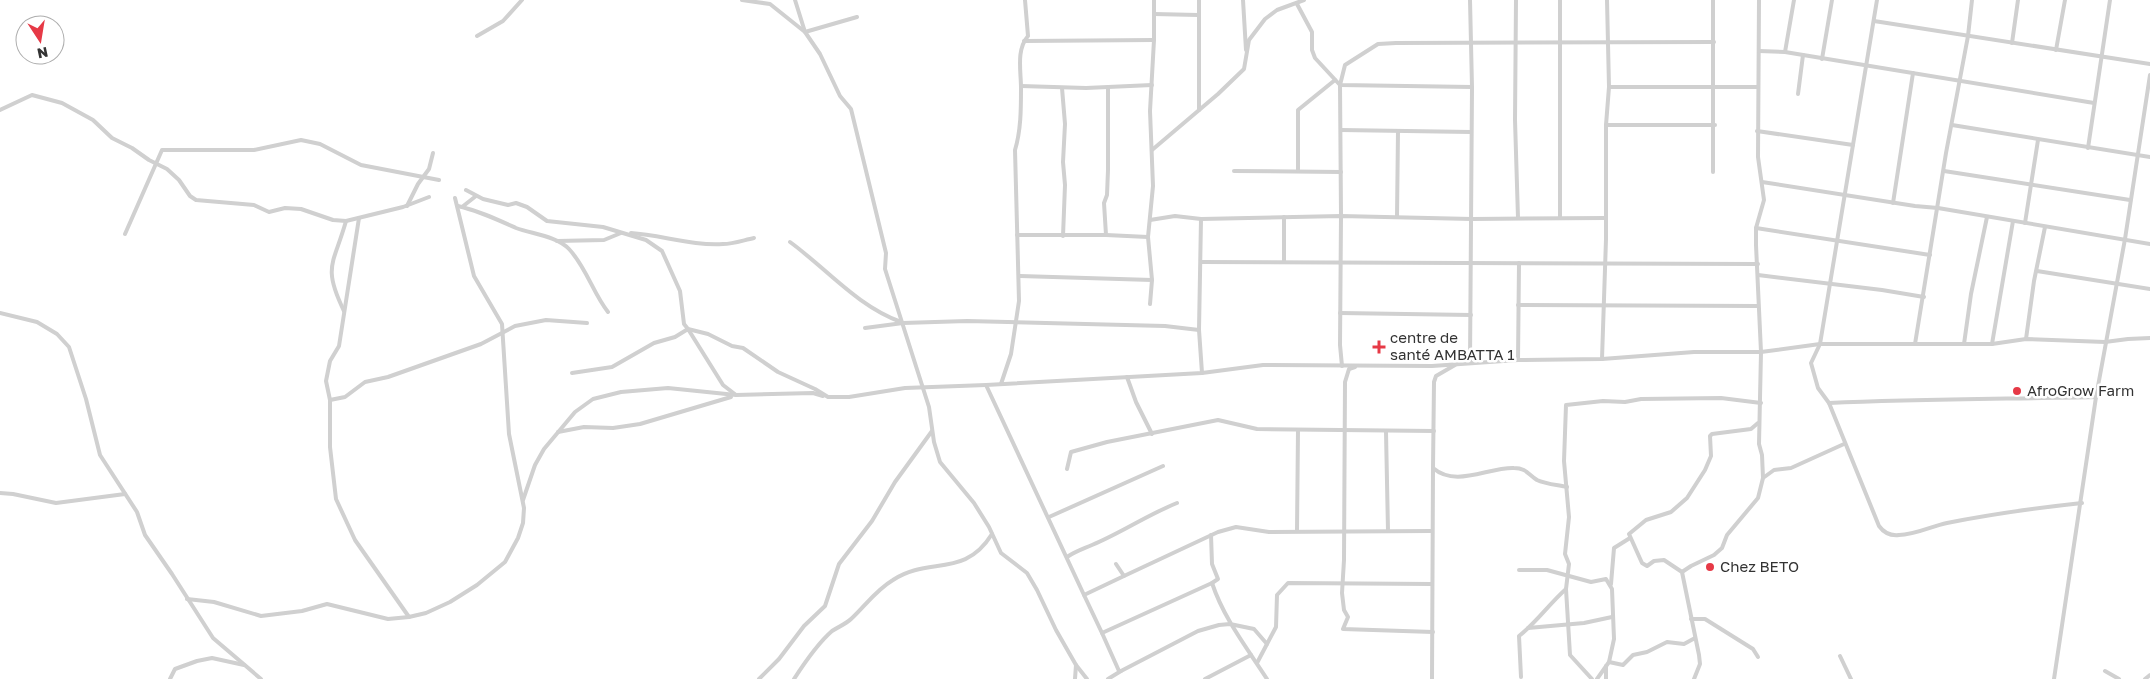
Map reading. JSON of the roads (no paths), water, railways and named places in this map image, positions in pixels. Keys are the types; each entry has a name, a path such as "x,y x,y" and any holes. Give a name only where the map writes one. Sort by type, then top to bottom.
{"street":[{"path":"477,36 503,22 522,0"},
{"path":"742,0 770,4 805,32"},
{"path":"795,0 805,32 820,54 840,96 851,109 886,253 885,269 928,407 940,462 974,503 1001,553 1027,573 1038,590 1056,630 1076,665 1087,679"},
{"path":"1001,384 1011,354 1017,322 1020,276 1015,150 1019,137 1021,86 1019,67 1024,40 1028,36 1025,0"},
{"path":"1150,304 1152,280 1148,237 1153,186 1150,124 1154,0"},
{"path":"1199,0 1200,110"},
{"path":"1243,0 1246,57"},
{"path":"1152,150 1240,74 1244,69 1249,40 1265,19 1277,10 1305,0"},
{"path":"1470,0 1472,86 1470,363"},
{"path":"1516,0 1515,120 1518,218"},
{"path":"1560,0 1562,42 1559,138 1560,218"},
{"path":"1602,359 1606,263 1607,0"},
{"path":"1713,0 1714,172"},
{"path":"1682,572 1714,555 1722,548 1727,535 1758,498 1763,478 1762,455 1759,444 1761,352 1756,228 1764,200 1758,157 1757,131 1760,0"},
{"path":"1785,52 1794,0"},
{"path":"1822,59 1832,0"},
{"path":"1877,0 1831,284 1820,344 1811,364 1818,388 1829,403 1844,444 1883,532 1900,536 1945,523 2012,511 2082,503"},
{"path":"1915,344 1968,36 1972,0"},
{"path":"2012,43 2018,0"},
{"path":"2056,50 2065,0"},
{"path":"2088,148 2110,0"},
{"path":"1297,4 1312,32 1312,50 1316,58 1340,85 1472,86"},
{"path":"1154,14 1198,15"},
{"path":"805,32 857,17"},
{"path":"1874,21 2101,58 2150,64"},
{"path":"1024,40 1154,40"},
{"path":"1342,366 1340,313 1340,85 1345,65 1378,44 1607,41 1714,42"},
{"path":"1759,52 1785,52 2094,103"},
{"path":"1798,94 1803,55"},
{"path":"1893,203 1913,74"},
{"path":"2054,679 2082,503 2096,397 2125,239 2136,155 2150,75"},
{"path":"1298,171 1298,110 1335,80"},
{"path":"1021,86 1062,88 1152,85"},
{"path":"1106,235 1104,203 1107,195 1108,170 1108,87"},
{"path":"1608,87 1758,87"},
{"path":"1062,88 1065,124 1063,162 1066,185 1063,236"},
{"path":"0,110 32,95 62,104 93,120 108,135 173,174 190,196 196,200 254,205 269,212 285,208 301,209 334,220 346,221 407,206 429,197"},
{"path":"2144,110 2150,111"},
{"path":"1606,125 1714,125"},
{"path":"1952,125 2150,157"},
{"path":"1341,130 1471,132"},
{"path":"1397,217 1398,131"},
{"path":"1757,131 1853,145"},
{"path":"125,234 162,150 254,150 301,140 320,144 360,165 440,180"},
{"path":"2025,223 2038,140"},
{"path":"407,206 429,169 432,153"},
{"path":"1234,171 1341,172"},
{"path":"1944,171 2130,200"},
{"path":"1762,182 1893,203 1938,208 2150,244"},
{"path":"466,190 483,199 508,205 516,203 527,207 547,222 603,227 646,240 662,251 680,291 684,324 723,385 736,395"},
{"path":"460,207 476,196"},
{"path":"187,599 214,602 261,616 302,611 327,604 388,619 409,617 426,613 450,602 477,585 505,562 518,538 523,523 523,500 509,434 502,332 499,316 474,276 460,207 455,198"},
{"path":"460,207 476,210 516,228 557,241 568,248 575,256 598,299 608,312"},
{"path":"1150,220 1175,216 1201,219 1341,216 1472,219 1605,218"},
{"path":"1284,217 1284,262"},
{"path":"1964,344 1971,294 1987,217"},
{"path":"359,218 339,346 330,361 326,381 330,400 330,447 336,500 355,540 409,617"},
{"path":"1201,219 1198,330 1202,373"},
{"path":"344,311 334,290 331,272 335,250 346,221"},
{"path":"1992,344 2013,221"},
{"path":"2026,339 2045,227"},
{"path":"1756,228 1930,255"},
{"path":"557,241 604,240 622,233 652,234 698,243 724,244 754,238"},
{"path":"1018,235 1148,237"},
{"path":"790,242 819,264 860,302 887,317 903,323"},
{"path":"1201,262 1758,264"},
{"path":"1518,360 1519,263"},
{"path":"2037,270 2150,289"},
{"path":"1758,275 1924,297"},
{"path":"1020,276 1152,280"},
{"path":"1518,305 1758,306"},
{"path":"1340,313 1471,315"},
{"path":"0,314 37,322 57,334 69,346 86,399 100,455 137,512 145,534 213,638 261,679"},
{"path":"330,400 345,397 364,382 388,377 481,344 502,332 522,324 546,320 587,322"},
{"path":"865,328 903,323 966,321 1165,326 1198,330"},
{"path":"572,373 612,367 654,343 675,337 688,329 708,334 732,346 743,348 778,372 815,388 828,397"},
{"path":"523,500 535,465 544,449 575,412 593,399 621,392 668,388 736,395 813,392 828,397 849,398 905,388 986,386 1127,376 1202,373 1263,365 1360,366 1456,364 1518,360 1602,359 1694,352 1761,352 1820,344 1992,344 2026,339 2105,342 2150,338"},
{"path":"1432,679 1431,531 1434,382 1436,376 1442,371 1456,364"},
{"path":"1360,366 1349,369 1345,382 1342,594 1344,610 1348,617 1343,629 1432,632"},
{"path":"1127,376 1136,402 1152,434"},
{"path":"986,386 1049,517 1119,671 1121,671"},
{"path":"557,432 584,427 613,428 640,424 736,395"},
{"path":"1829,403 1906,399 1956,400 2096,397"},
{"path":"1592,679 1570,655 1567,624 1566,589 1569,564 1565,554 1569,517 1564,461 1566,405 1603,401 1625,402 1641,399 1721,398 1761,403"},
{"path":"1067,469 1071,452 1106,442 1218,420 1258,429 1386,432 1434,431"},
{"path":"1694,679 1700,664 1682,572 1664,560 1654,561 1647,566 1642,563 1629,534 1646,520 1671,512 1688,498 1711,456 1710,436 1712,434 1751,429 1758,425 1759,421"},
{"path":"1297,531 1298,430"},
{"path":"759,679 798,636 804,626 825,606 839,564 872,521 895,482 932,431"},
{"path":"1386,432 1388,531"},
{"path":"1763,478 1774,470 1791,468 1844,444"},
{"path":"1049,517 1163,466"},
{"path":"1433,468 1440,474 1465,477 1513,468 1526,470 1538,481 1567,487"},
{"path":"0,493 56,503 125,494"},
{"path":"1067,557 1080,549 1091,546 1143,520 1154,512 1176,503"},
{"path":"1084,595 1211,535 1236,527 1269,532 1431,531"},
{"path":"794,679 817,647 833,631 850,621 881,588 908,571 955,564 978,553 992,534"},
{"path":"1102,633 1218,579 1212,564 1211,535"},
{"path":"1606,679 1614,639 1611,586 1614,548 1630,538"},
{"path":"1116,564 1124,576"},
{"path":"1519,570 1547,570 1591,582 1606,579 1611,586"},
{"path":"1257,663 1276,627 1277,595 1288,582 1432,584"},
{"path":"1212,583 1219,605 1230,624 1268,679"},
{"path":"1521,677 1520,636 1566,589"},
{"path":"1528,628 1612,617"},
{"path":"1691,619 1705,620 1753,649 1758,656"},
{"path":"1108,679 1202,630 1230,624 1254,629 1268,644"},
{"path":"1608,664 1623,665 1633,655 1647,652 1667,642 1684,644 1695,638"},
{"path":"1204,679 1251,655"},
{"path":"1840,656 1851,679"},
{"path":"170,679 175,669 204,659 217,658 244,665"},
{"path":"1597,679 1608,664"},
{"path":"1074,679 1076,665"},
{"path":"2105,670 2119,679"},
{"path":"2144,679 2150,675"}],"place":[{"name":"centre de santé AMBATTA 1","path":"1379,347"},
{"name":"AfroGrow Farm","path":"2017,391"},
{"name":"Chez BETO","path":"1710,567"}]}
